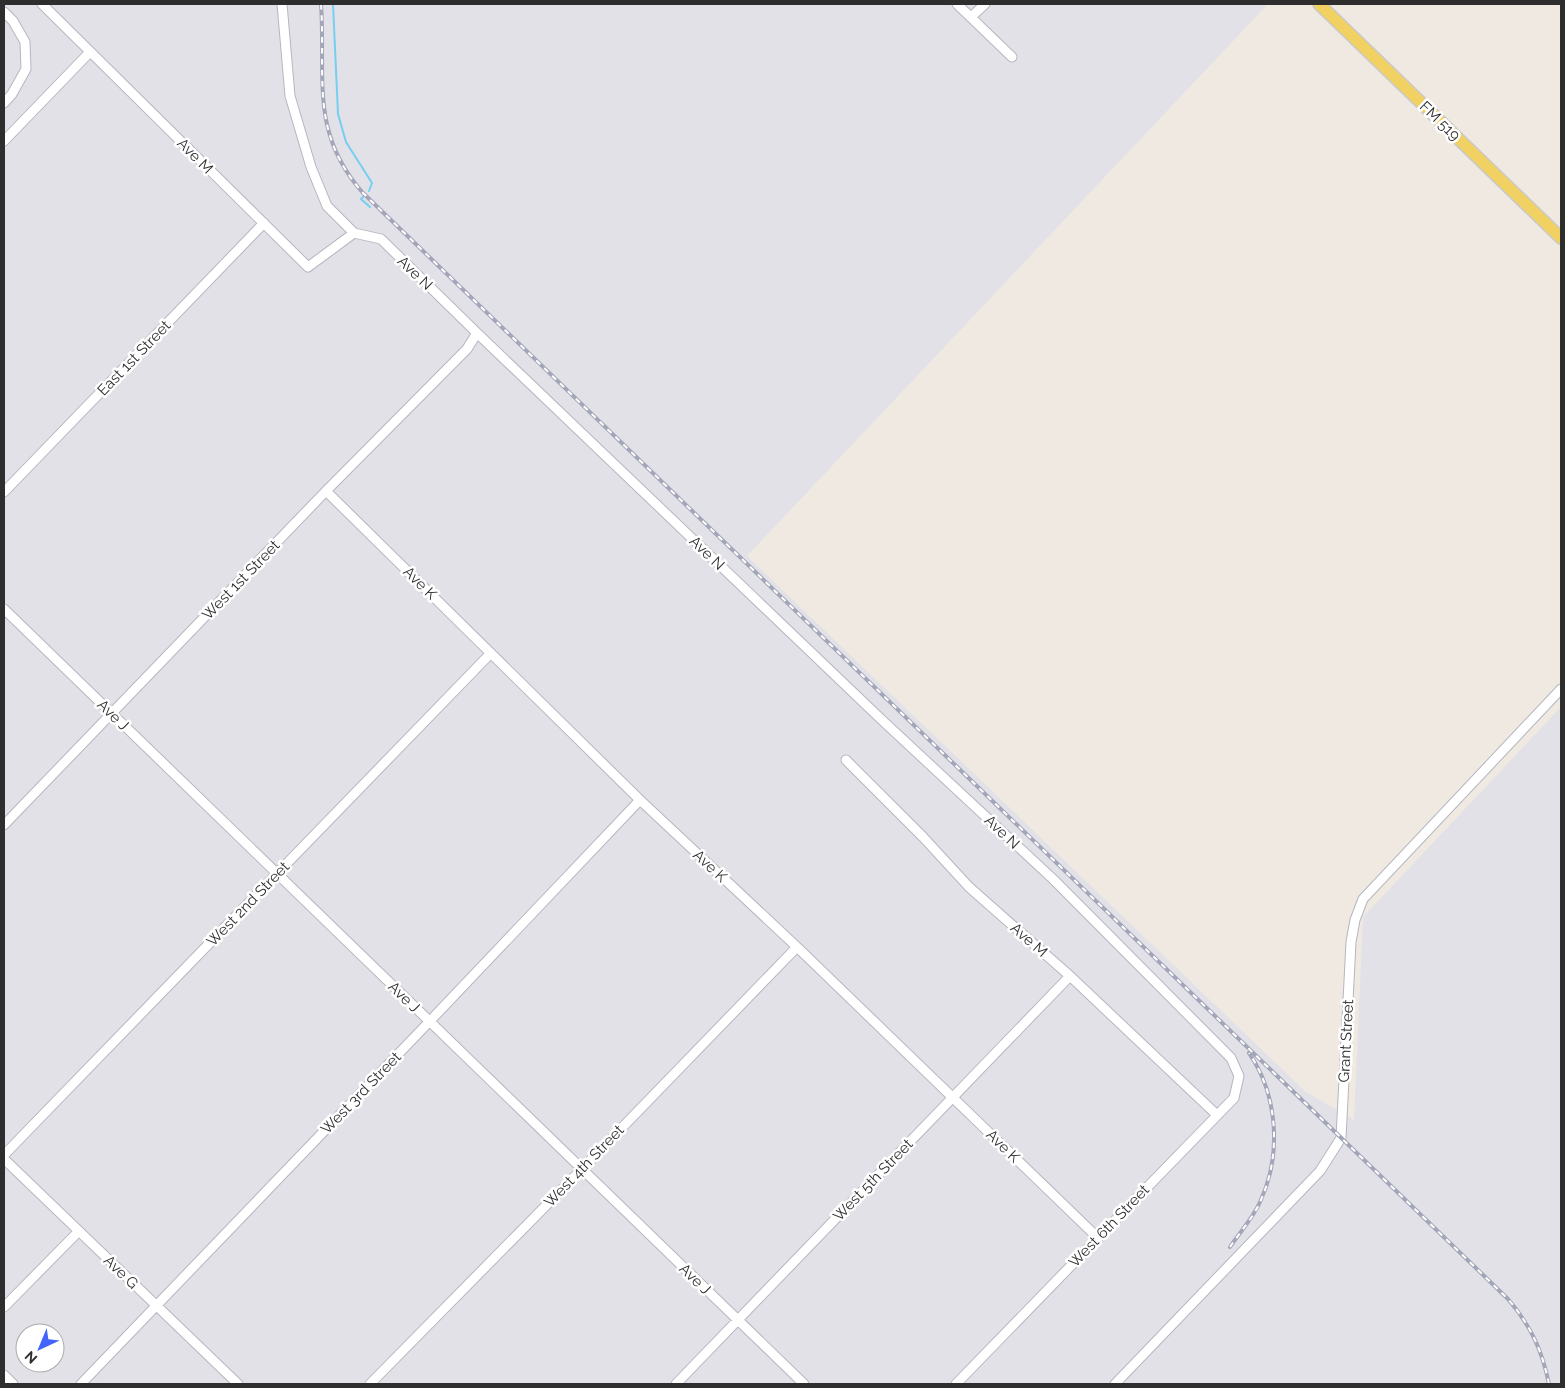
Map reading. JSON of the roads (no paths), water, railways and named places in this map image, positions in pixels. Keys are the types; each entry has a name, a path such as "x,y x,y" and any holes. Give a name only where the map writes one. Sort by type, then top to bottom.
{"main road":[{"name":"FM 519","path":"1319,4 1561,238"}],"street":[{"name":"Ave M","path":"42,4 308,267 354,233"},
{"path":"282,4 290,96 312,167 327,206 354,233"},
{"path":"957,4 1012,57"},
{"path":"971,17 984,4"},
{"path":"4,12 13,21 25,42 26,69 12,94 4,103"},
{"path":"4,141 90,52"},
{"name":"East 1st Street","path":"4,492 264,223"},
{"name":"Ave N","path":"354,233 381,239 883,721 1054,880 1231,1058"},
{"name":"West 1st Street","path":"4,825 467,349 477,333"},
{"name":"Ave K","path":"326,492 640,800 1098,1237"},
{"name":"Ave J","path":"4,609 804,1384"},
{"name":"West 2nd Street","path":"4,1155 491,653"},
{"name":"Grant Street","path":"1115,1384 1320,1171 1341,1138 1351,942 1355,920 1363,899 1561,689"},
{"name":"Ave M","path":"846,760 923,837 969,887 1070,976 1217,1115"},
{"name":"West 3rd Street","path":"81,1384 430,1022 640,800"},
{"name":"West 4th Street","path":"370,1384 582,1169 796,947"},
{"name":"West 5th Street","path":"676,1384 1070,976"},
{"name":"West 6th Street","path":"956,1384 1234,1098 1239,1076 1231,1058"},
{"name":"Ave G","path":"4,1158 238,1384"},
{"path":"4,1307 79,1231"},
{"path":"4,1375 13,1384"}],"waterway":[{"path":"333,4 338,114 346,142 372,183 369,191"},
{"path":"363,197 361,199 370,207"}],"railway":[{"path":"321,4 322,80 327,126 334,148 346,170 363,193 1508,1299 1523,1319 1539,1349 1549,1384"},
{"path":"1230,1247 1260,1202 1272,1165 1274,1145 1274,1126 1266,1087 1249,1053"}]}
